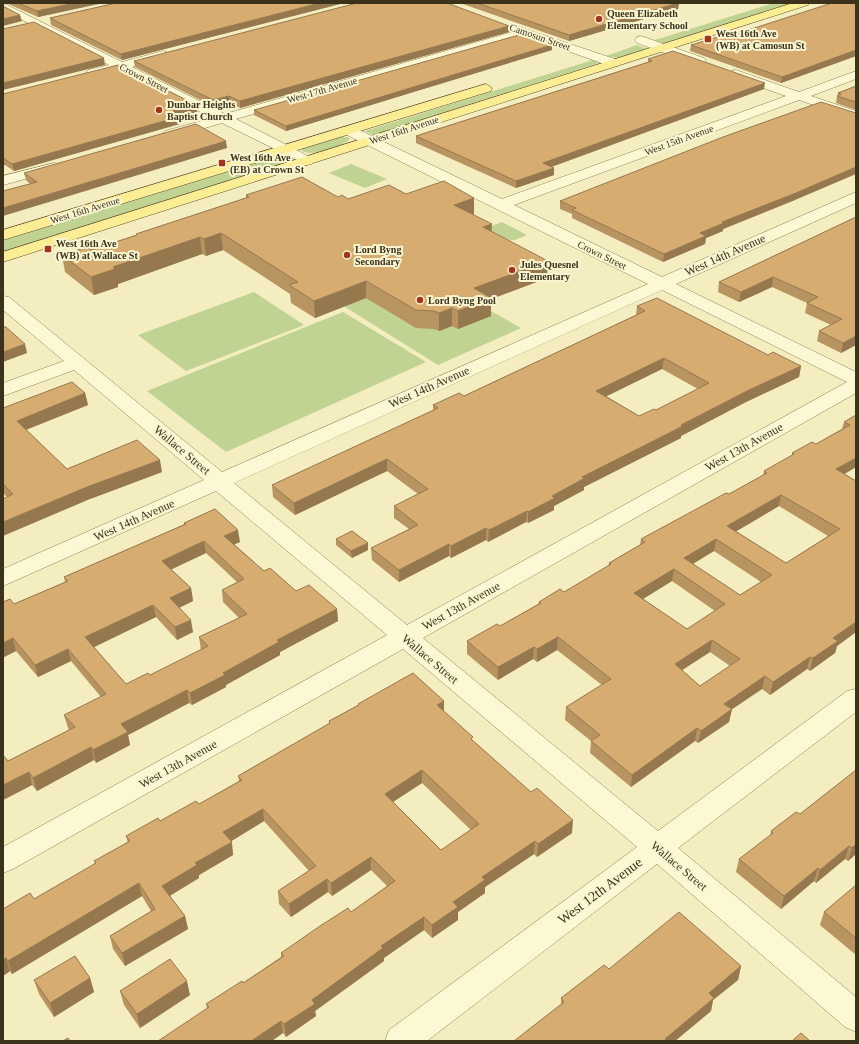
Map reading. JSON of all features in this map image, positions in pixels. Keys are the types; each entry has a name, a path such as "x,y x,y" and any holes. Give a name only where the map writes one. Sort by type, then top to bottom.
{"main road":[{"name":"West 16th Avenue","path":"3,257 804,3"},
{"path":"627,45 661,34"},
{"path":"569,62 614,49"},
{"name":"West 16th Avenue","path":"3,235 495,85"}],"street":[{"name":"Crown Street","path":"3,6 307,161"},
{"path":"17,28 55,19"},
{"name":"Camosun Street","path":"504,24 614,63"},
{"name":"West 17th Avenue","path":"155,138 526,32"},
{"path":"641,40 856,116"},
{"path":"78,77 172,52"},
{"name":"West 15th Avenue","path":"501,205 856,75"},
{"name":"Crown Street","path":"348,130 856,379"},
{"path":"3,182 64,164"},
{"name":"West 14th Avenue","path":"3,578 856,197"},
{"name":"Wallace Street","path":"3,301 657,848 856,1017"},
{"path":"3,390 77,363"},
{"name":"West 13th Avenue","path":"3,861 856,385"},
{"name":"West 12th Avenue","path":"402,1041 856,698"}],"green space":[{"path":"774,3 793,3 666,43 659,43 655,40"},
{"path":"637,45 647,49 618,58 606,56"},
{"path":"593,60 599,63 376,134 370,134 365,131"},
{"path":"337,137 347,137 350,139 334,148 320,152 307,153 302,151 302,148"},
{"path":"281,156 287,158 287,160 273,168 3,253 3,239 263,159"},
{"path":"351,164 387,179 365,188 329,173"},
{"path":"502,222 527,235 515,240 503,241 486,228"},
{"name":"Lord Byng Pool","path":"399,259 521,328 438,365 318,290"},
{"path":"254,292 304,325 186,371 138,335"},
{"path":"343,312 426,362 226,452 147,391"}],"building":[{"path":"18,3 75,3 37,11"},
{"path":"116,3 320,3 121,54 50,18"},
{"path":"357,3 447,3 509,26 240,101 229,96 213,100 134,61"},
{"path":"477,3 678,3 569,35"},
{"path":"832,3 856,3 856,50 782,77 691,45 742,32"},
{"path":"3,6 20,15 3,19"},
{"path":"34,22 104,58 3,83 3,29"},
{"path":"526,33 551,42 546,43 552,45 286,126 254,110"},
{"path":"673,51 765,83 543,163 554,168 516,181 416,136 652,61 648,59"},
{"path":"118,65 196,105 173,111 182,116 12,164 3,158 3,94"},
{"path":"856,86 856,102 837,96 841,94 838,93"},
{"path":"821,102 856,113 856,167 796,193 722,222 724,223 700,233 706,236 664,254 572,210 576,208 560,201 723,137"},
{"path":"196,124 226,141 3,208 3,191 37,182 24,173"},
{"path":"302,177 338,197 342,195 348,199 389,185 406,194 444,181 474,198 454,205 492,224 483,227 548,261 474,288 491,298 458,311 452,308 439,313 434,311 416,310 366,281 314,301 289,285 298,282 221,233 204,239 200,237 113,267 115,269 91,277 62,255 87,247 91,250 249,197 246,195"},
{"path":"856,217 856,336 843,343 819,331 842,319 807,303 818,297 773,277 741,292 719,282"},
{"path":"657,298 768,355 773,352 801,366 747,391 681,425 683,426 582,477 585,478 552,496 555,498 528,512 527,511 489,530 486,528 451,546 449,544 399,570 371,548 418,525 394,506 428,489 387,459 294,503 272,485 438,408 433,405 459,393 464,396 645,311 637,306","holes":["664,358 709,383 656,410 654,409 639,416 596,391"]},
{"path":"3,327 6,327 25,344 3,352"},
{"path":"72,382 85,393 17,421 67,469 137,440 160,460 87,487 3,522 3,499 13,494 3,484 3,408"},
{"path":"856,415 856,458 836,469 856,481 856,622 833,638 838,641 813,658 810,657 773,682 765,676 724,704 732,709 701,731 697,728 632,775 591,741 600,735 566,707 611,679 558,637 537,649 534,647 498,667 467,641 497,624 500,626 541,603 539,602 560,589 564,592 645,542 641,539 726,493 729,494 767,473 764,471 812,442 816,444 850,425 844,422","holes":["781,495 840,529 786,563 727,526","716,539 772,575 740,595 684,558","674,569 725,604 687,629 634,593","712,640 740,659 700,686 675,664"]},
{"path":"215,509 238,530 224,536 264,571 270,568 296,591 309,585 337,609 277,640 279,642 223,673 225,675 190,693 187,690 121,724 128,732 93,750 91,747 33,778 29,772 3,785 3,755 8,761 75,727 64,715 106,694 68,649 35,665 13,638 3,643 3,602 10,599 14,604 68,581 64,577 186,524 184,523","holes":["204,541 244,579 222,590 247,614 199,637 208,646 150,675 148,673 126,684 85,637 153,605 175,627 191,620 170,598 191,588 162,561"]},
{"path":"352,531 368,543 351,551 336,539"},
{"path":"413,673 444,701 437,705 473,737 471,739 531,792 537,788 573,820 538,844 535,841 482,877 485,880 453,902 458,907 432,925 424,917 381,946 383,948 312,1000 315,1004 284,1024 281,1021 251,1041 158,1041 209,1007 206,1004 242,981 243,983 284,956 281,953 320,926 348,908 351,912 395,881 371,857 331,883 327,879 289,904 278,891 316,866 263,809 223,832 232,842 195,863 197,865 162,886 185,916 122,953 110,936 155,909 139,883 8,961 6,958 3,960 3,909 30,893 34,899 96,863 94,861 130,841 126,836 158,818 160,821 196,801 199,804 242,780 238,776 330,723 329,721 359,705 358,704","holes":["422,770 479,824 441,850 385,794"]},
{"path":"856,770 856,844 852,848 849,846 820,870 818,868 784,896 739,859 773,833 771,831 796,812 800,814"},
{"path":"856,885 856,938 824,912"},
{"path":"679,912 741,966 709,993 714,998 665,1039 668,1041 514,1041 564,1002 561,998 604,965 609,969"},
{"path":"75,956 90,978 50,1003 34,980"},
{"path":"170,959 187,981 137,1014 120,991"},
{"path":"801,1033 810,1041 792,1041"},
{"path":"68,1038 70,1041 63,1041"}],"place":[{"name":"Queen Elizabeth Elementary School","path":"599,19"},
{"name":"West 16th Ave (WB) at Camosun St","path":"708,39"},
{"name":"Dunbar Heights Baptist Church","path":"159,110"},
{"name":"West 16th Ave (EB) at Crown St","path":"222,163"},
{"name":"West 16th Ave (WB) at Wallace St","path":"48,249"},
{"name":"Lord Byng Secondary","path":"347,255"},
{"name":"Jules Quesnel Elementary","path":"512,270"},
{"name":"Lord Byng Pool","path":"420,300"}]}
